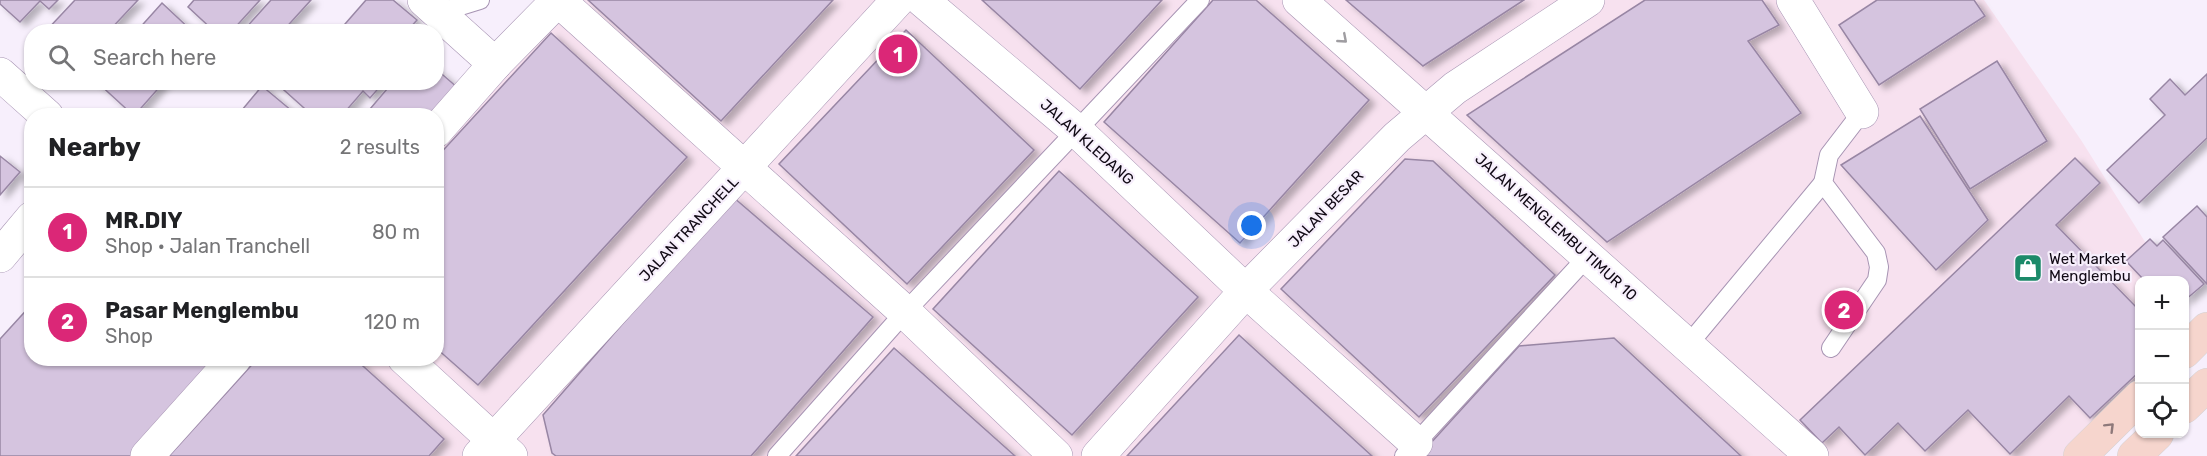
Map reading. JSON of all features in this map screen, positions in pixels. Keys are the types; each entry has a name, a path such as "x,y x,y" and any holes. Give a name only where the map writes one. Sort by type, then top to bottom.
{"main road":[{"path":"2189,347 2207,329"},
{"path":"2189,402 2207,384"},
{"path":"2080,456 2135,401"},
{"path":"2134,456 2153,438"}],"street":[{"path":"444,122 495,64 558,0 905,312 1056,456"},
{"name":"JALAN TRANCHELL","path":"495,451 746,167 898,0"},
{"name":"JALAN KLEDANG","path":"922,0 1077,130 1410,449"},
{"name":"JALAN MENGLEMBU TIMUR 10","path":"1299,0 1589,255 1812,456"},
{"name":"JALAN BESAR","path":"1074,456 1241,286 1397,137 1420,106 1482,44 1552,0"},
{"name":"JALAN BESAR","path":"1420,106 1455,88 1588,0"},
{"path":"1793,0 1862,112"},
{"path":"431,6 495,64"},
{"path":"0,74 38,108"},
{"path":"0,256 24,228"},
{"name":"JALAN BESAR","path":"1098,456 1241,286"},
{"path":"147,456 228,366"},
{"path":"412,366 495,451"}],"lane":[{"path":"431,6 480,0"},
{"path":"777,456 905,312 1200,0"},
{"path":"1688,345 1823,183 1829,155 1862,112"},
{"path":"1823,183 1876,253 1880,267 1877,280 1832,348"},
{"path":"1410,449 1589,255"}],"shaded area":[{"path":"555,0 1984,0 2081,140 2166,276 2135,276 2135,391 2068,456 153,456 233,366 444,366 444,126"}],"building":[{"path":"0,0 58,0 49,9 40,1 20,22 0,4"},
{"path":"75,0 138,0 116,24 52,24"},
{"path":"194,0 260,0 238,24 206,24 188,7"},
{"path":"271,0 311,0 289,24 249,24"},
{"path":"366,0 393,0 417,20 413,24 345,24"},
{"path":"588,0 833,0 721,121"},
{"path":"982,0 1162,0 1080,89"},
{"path":"1213,0 1256,0 1369,100 1240,243 1104,122"},
{"path":"1346,0 1524,0 1423,66"},
{"path":"1645,0 1762,0 1779,25 1748,41 1801,113 1607,242 1467,115"},
{"path":"1877,0 1974,0 1985,16 1879,85 1839,25"},
{"path":"162,3 184,24 143,24"},
{"path":"906,30 1034,150 907,284 779,164"},
{"path":"551,33 687,157 478,385 444,355 444,149"},
{"path":"1997,61 2047,141 1970,189 1920,109"},
{"path":"2207,74 2207,138 2139,203 2107,170 2165,115 2150,99 2170,79 2185,95"},
{"path":"444,76 458,88 440,108 371,108 386,90 444,90"},
{"path":"106,90 157,90 141,108 125,108"},
{"path":"259,90 267,90 288,108 244,108"},
{"path":"284,90 377,90 370,98 363,91 348,108 304,108"},
{"path":"1920,116 1988,220 1936,270 1841,165"},
{"path":"0,156 20,172 0,195"},
{"name":"Wet Market Menglembu","path":"2075,158 2100,183 2056,225 2135,306 2135,376 2090,418 2069,396 2010,454 1968,410 1925,451 1898,423 1865,455 1839,427 1822,443 1800,420"},
{"path":"1405,159 1433,161 1555,275 1419,417 1281,289"},
{"path":"1059,171 1198,297 1072,435 933,309"},
{"path":"733,197 873,317 751,456 556,456 552,453 543,415"},
{"path":"2197,206 2207,217 2207,284 2163,237"},
{"path":"2150,239 2157,246 2163,240 2204,284 2189,297 2189,276 2140,276 2126,261"},
{"path":"24,313 24,366 217,366 135,456 0,456 0,339"},
{"path":"1239,335 1372,456 1127,456"},
{"path":"1614,338 1741,456 1419,456 1519,346"},
{"path":"894,348 1015,456 796,456"},
{"path":"251,366 363,366 444,439 429,456 169,456"}],"place":[{"name":"MR.DIY","path":"898,54"},
{"name":"Wet Market Menglembu","path":"2028,268"},
{"name":"Pasar Menglembu","path":"1844,310"}]}
